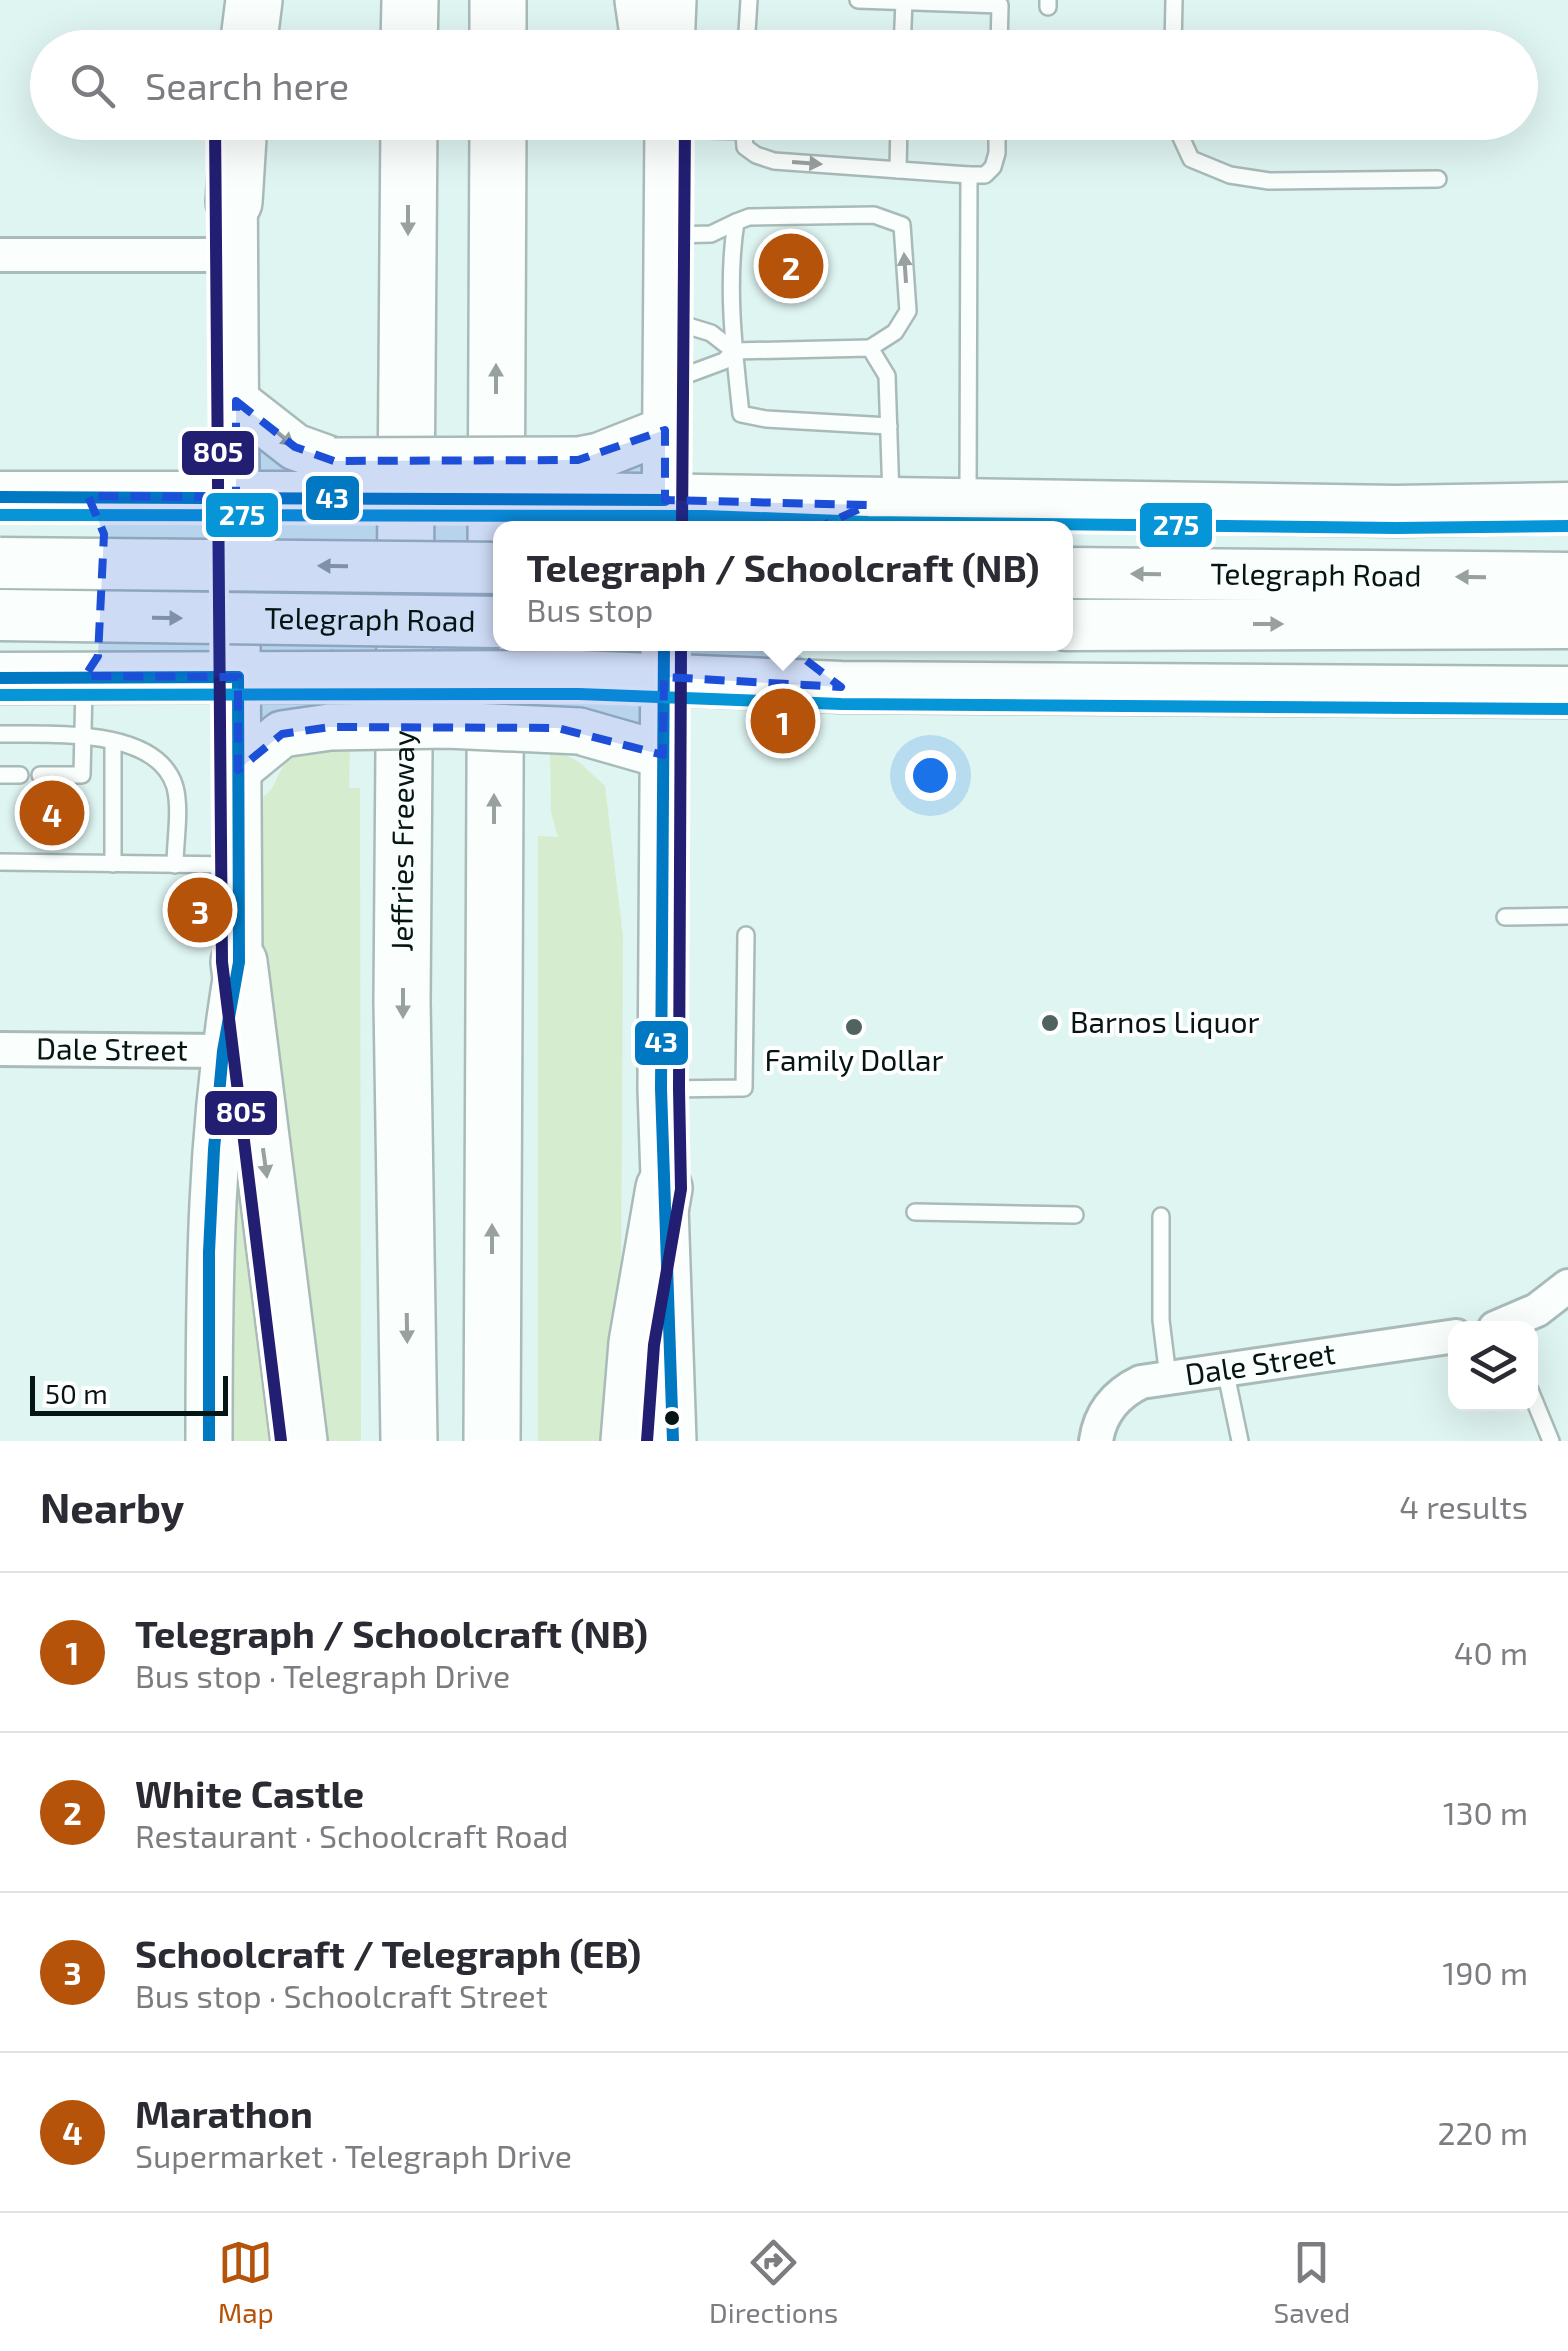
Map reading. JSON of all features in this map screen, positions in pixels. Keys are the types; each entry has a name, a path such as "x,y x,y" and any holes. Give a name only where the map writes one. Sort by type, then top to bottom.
{"highway":[{"path":"250,30 254,0"},
{"path":"409,30 410,0"},
{"path":"498,0 498,30"},
{"path":"643,0 647,30"},
{"path":"235,228 236,140"},
{"name":"Jeffries Freeway","path":"408,1441 402,1001 409,140"},
{"path":"496,521 498,140"},
{"path":"492,1441 496,651"},
{"path":"238,962 299,1441"},
{"path":"629,1441 637,1343 664,1188"}],"main road":[{"path":"229,0 230,30"},
{"path":"672,30 673,0"},
{"path":"665,514 668,140"},
{"path":"209,1441 209,1252 223,1051 238,962 235,228"},
{"path":"236,401 333,479"},
{"path":"578,479 599,456 666,430"},
{"path":"0,497 236,496 333,479 578,479 665,514 880,505 1428,512 1568,508"},
{"path":"85,676 98,656 104,534 88,496"},
{"path":"836,521 880,505"},
{"name":"Telegraph Road","path":"0,563 493,568"},
{"name":"Telegraph Road","path":"1073,573 1568,578"},
{"name":"Telegraph Road","path":"0,616 493,622"},
{"name":"Telegraph Road","path":"1073,625 1568,623"},
{"path":"796,651 817,673 841,687"},
{"path":"0,678 578,676 664,660 841,687 1568,692"},
{"path":"664,660 662,1089 672,1441"},
{"path":"238,770 282,734 330,727 446,725 579,730 663,755"}],"street":[{"path":"0,254 235,228"},
{"name":"Dale Street","path":"0,1049 223,1051"},
{"path":"1515,1321 1538,1310 1568,1286"},
{"name":"Dale Street","path":"1096,1441 1100,1423 1115,1399 1141,1382 1448,1337"}],"lane":[{"path":"748,30 750,0"},
{"path":"858,0 1000,5 999,30"},
{"path":"1173,30 1174,0"},
{"path":"903,30 904,2"},
{"path":"744,140 745,147 756,155 774,161 969,176 986,175 993,167 996,140"},
{"path":"898,170 899,140"},
{"path":"1183,140 1192,159 1230,175 1269,181 1438,179"},
{"path":"968,506 969,176"},
{"path":"666,383 724,360 734,352 870,348 895,332 908,311 902,225 874,215 750,217 711,234 667,235"},
{"path":"736,222 732,256 734,352 741,414 766,420 889,426"},
{"path":"666,319 711,334 734,352"},
{"path":"870,348 887,376 889,426 880,505"},
{"path":"40,775 82,775 85,676"},
{"path":"0,734 82,735 131,746 151,757 167,772 175,787 175,864"},
{"path":"113,864 114,742"},
{"path":"0,775 20,775"},
{"path":"0,862 175,864 239,885"},
{"path":"1504,916 1568,916"},
{"path":"662,1089 744,1088 746,935"},
{"path":"915,1212 1075,1215"},
{"path":"1161,1216 1161,1320 1168,1377"},
{"path":"1225,1368 1240,1441"},
{"path":"1538,1409 1551,1441"}],"highlighted area":[{"path":"236,401 295,447 334,461 578,460 665,430 665,500 868,505 815,529 788,586 786,627 798,654 841,687 664,677 663,755 558,728 330,727 282,734 238,770 238,677 85,676 98,656 104,534 88,496 236,497"}],"green space":[{"path":"350,742 349,788 360,788 361,1441 313,1441 263,970 263,797 292,758 316,748"},
{"path":"550,750 579,762 605,786 623,937 621,1286 606,1441 538,1441 538,836 558,837 551,812"},
{"path":"236,1139 279,1441 233,1441"}],"transit line":[{"name":"805","path":"215,140 222,962 281,1441"},
{"name":"805","path":"682,521 685,140"},
{"name":"43","path":"0,497 665,500"},
{"name":"275","path":"0,515 705,516 841,521"},
{"name":"275","path":"1073,524 1568,526"},
{"name":"43","path":"664,651 661,1089 673,1441"},
{"name":"805","path":"647,1441 654,1345 681,1189 681,651"},
{"name":"43","path":"0,678 238,677"},
{"name":"43","path":"209,1441 209,1252 214,1149 223,1051 239,962 238,677"},
{"name":"275","path":"0,695 579,694 841,704 1568,709"}],"place":[{"name":"White Castle","path":"791,266"},
{"name":"Telegraph / Schoolcraft (NB)","path":"783,721"},
{"name":"Marathon","path":"52,813"},
{"name":"Schoolcraft / Telegraph (EB)","path":"200,910"},
{"name":"Barnos Liquor","path":"1050,1023"},
{"name":"Family Dollar","path":"854,1027"}]}
